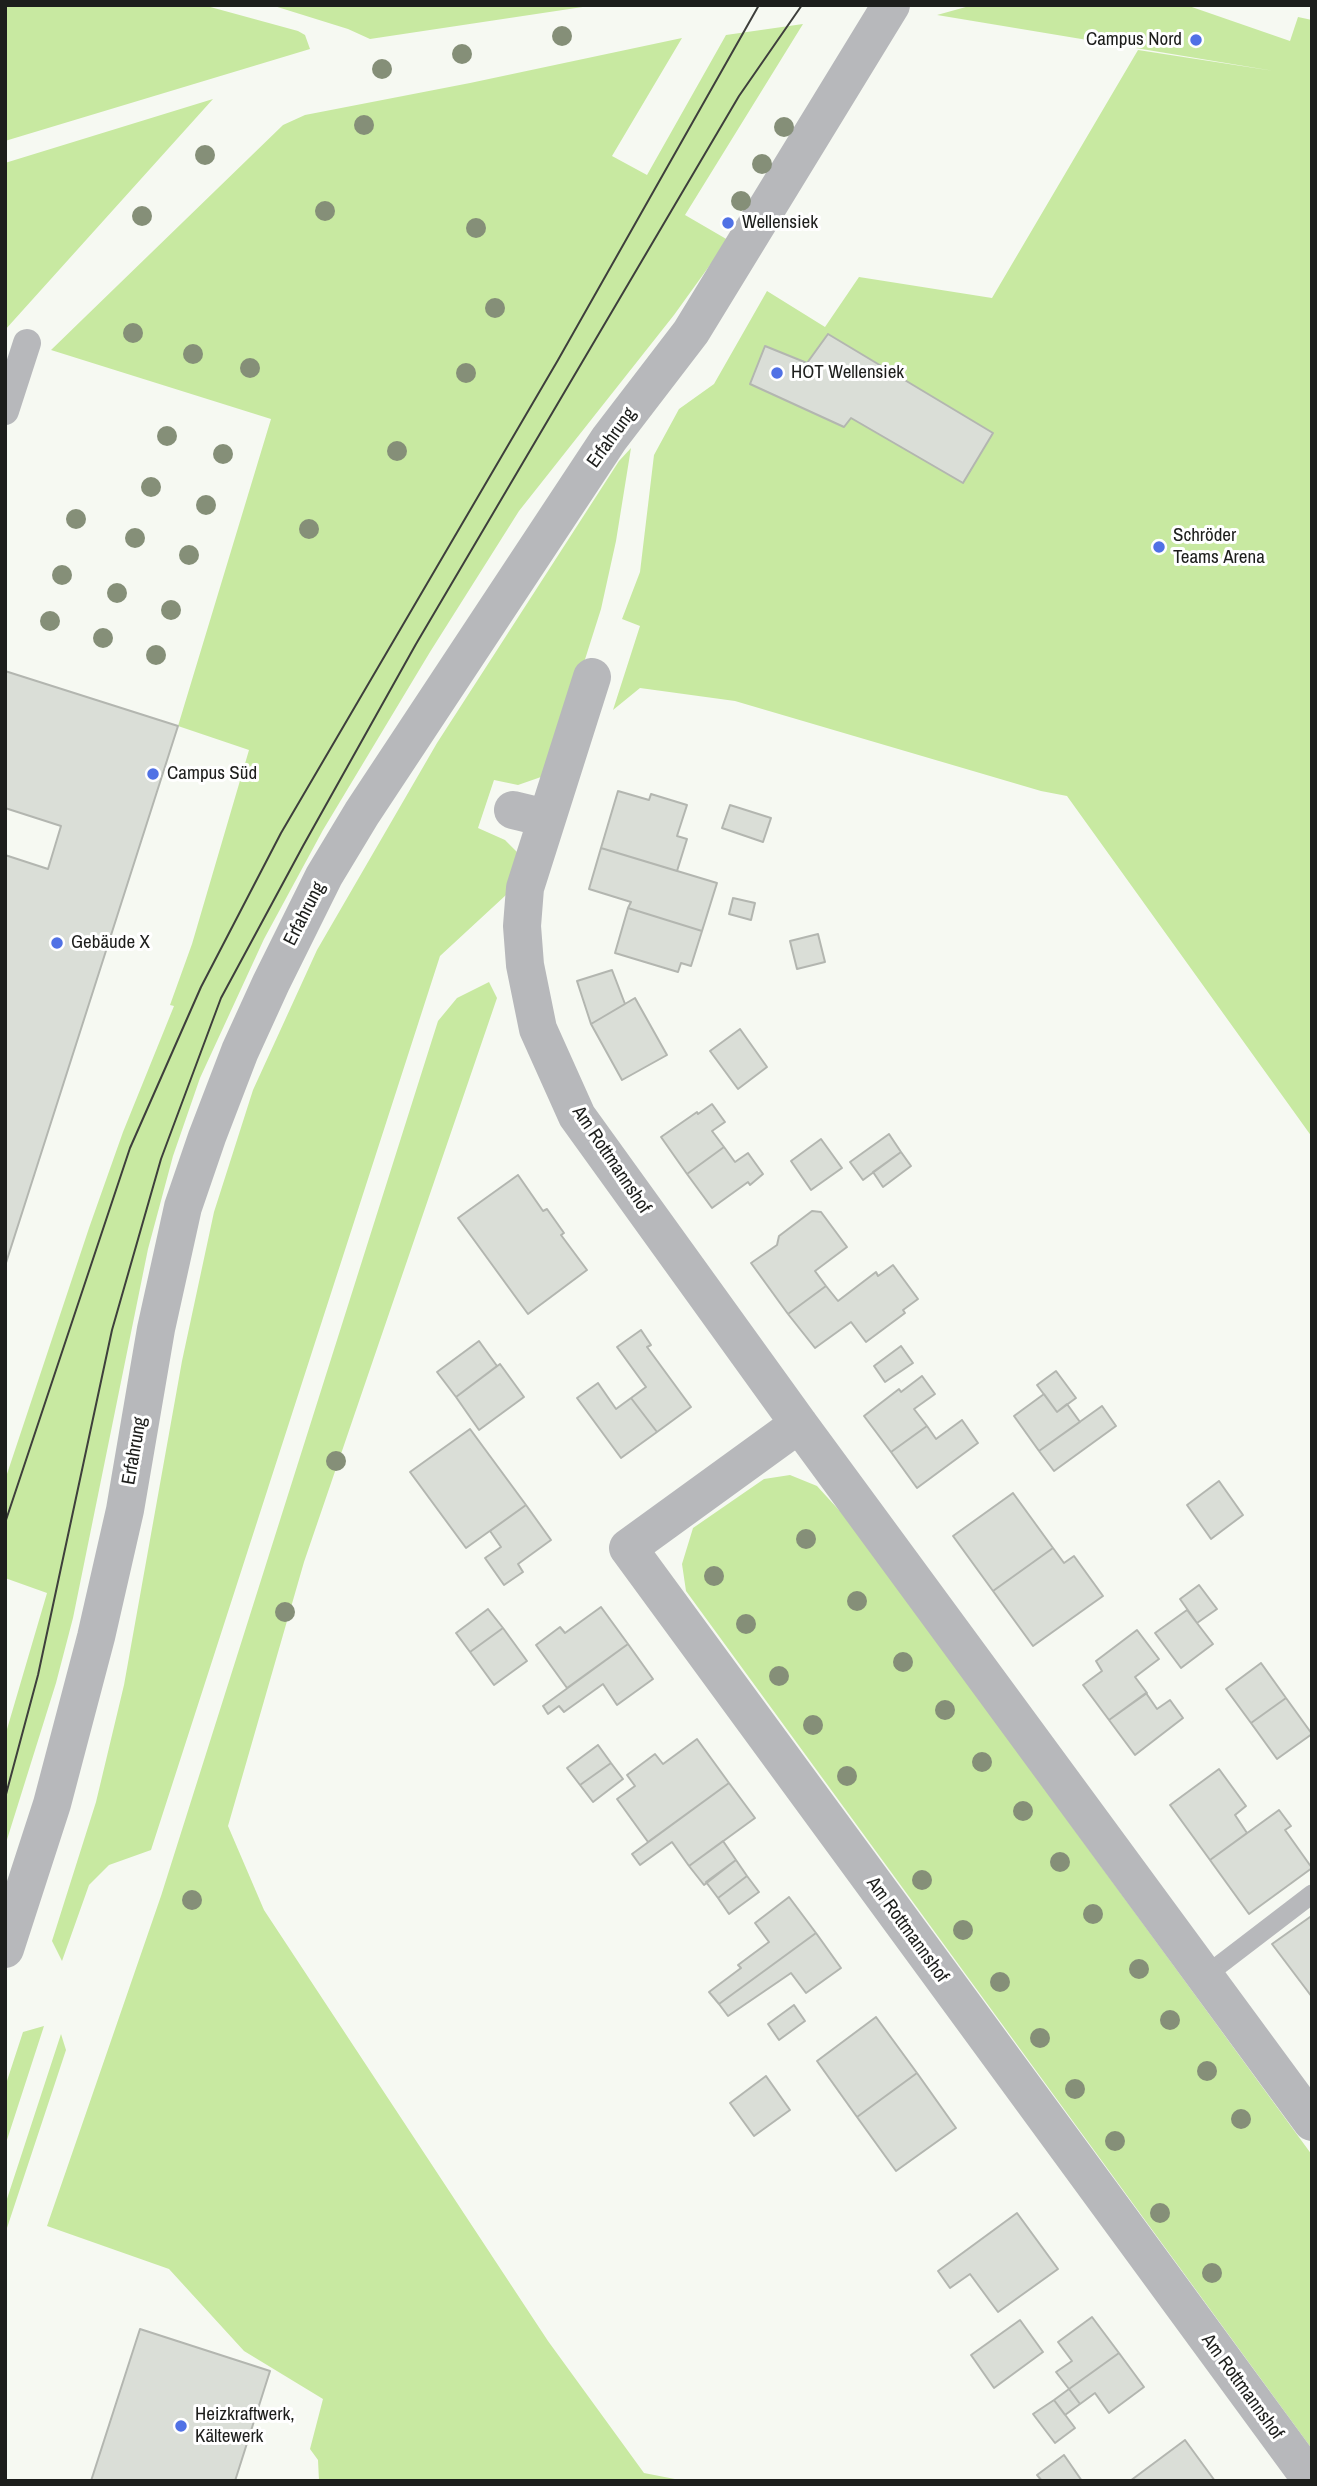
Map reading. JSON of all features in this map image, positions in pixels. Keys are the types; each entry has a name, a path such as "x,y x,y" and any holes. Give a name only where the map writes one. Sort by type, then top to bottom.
{"street":[{"name":"Erfahrung","path":"5,1949 52,1804 85,1684 124,1510 156,1329 183,1208 240,1051 324,876 362,813 610,439 691,332 891,5"},
{"path":"5,411 27,343"},
{"name":"Am Rottmannshof","path":"592,677 530,814 522,926 525,965 538,1029 577,1116 799,1424 1312,2122"},
{"name":"Am Rottmannshof","path":"799,1424 628,1548 1311,2481"}],"lane":[{"path":"1205,1976 1312,1894"}],"green space":[{"path":"5,5 203,5 298,31 305,35 310,49 5,141"},
{"path":"271,5 596,5 370,39 348,29"},
{"name":"Schröder Teams Arena","path":"973,5 1186,5 1290,41 1298,17 1312,20 1312,1137 1067,796 1041,791 735,701 640,688 613,710 640,626 622,619 640,572 654,455 679,409 714,384 767,291 825,327 859,277 992,298 1138,50 1274,71 937,15"},
{"path":"803,24 685,215 728,240 674,315 519,511 430,652 323,830 264,939 200,1078 173,1156 148,1249 73,1618 56,1683 5,1846 5,1736 47,1593 5,1578 5,1480 123,1132 174,1006 170,1005 192,944 249,750 178,726 271,419 51,350 283,125 305,115 682,38 612,156 647,175 726,35"},
{"path":"213,99 5,330 5,163"},
{"path":"631,448 616,541 601,609 554,757 541,777 518,785 494,780 478,828 505,840 517,852 506,895 440,956 151,1850 109,1865 89,1885 62,1961 52,1941 96,1802 124,1685 182,1361 214,1212 253,1090 317,950 437,743 619,461"},
{"path":"489,982 497,998 304,1562 228,1826 264,1910 548,2341 644,2473 685,2481 319,2481 318,2460 310,2449 323,2399 244,2351 169,2269 47,2226 161,1896 438,1021 457,998"},
{"path":"790,1475 817,1486 848,1520 1312,2155 1312,2449 686,1591 682,1564 693,1528 764,1479"},
{"path":"44,2026 5,2146 5,2087 23,2032"},
{"path":"61,2034 66,2050 5,2234 5,2205"}],"building":[{"path":"828,334 993,433 963,483 851,418 844,427 750,384 765,346 807,363"},
{"name":"Gebäude X","path":"5,671 178,726 5,1266 5,855 48,869 61,826 5,808"},
{"path":"618,791 649,800 651,794 687,805 677,836 687,839 677,871 601,848"},
{"path":"730,805 771,818 763,842 722,828"},
{"path":"601,848 717,883 702,931 628,908 631,902 589,889"},
{"path":"733,898 755,903 751,920 729,914"},
{"path":"628,908 702,931 691,966 681,963 678,972 615,953"},
{"path":"818,934 825,962 797,969 790,941"},
{"path":"612,970 625,1004 591,1024 577,981"},
{"path":"635,998 667,1055 622,1080 591,1024"},
{"path":"740,1029 767,1067 738,1089 710,1051"},
{"path":"712,1104 725,1122 712,1131 724,1147 687,1174 661,1137"},
{"path":"889,1134 901,1152 863,1180 850,1162"},
{"path":"821,1139 842,1168 811,1190 791,1161"},
{"path":"724,1147 735,1162 748,1153 763,1174 712,1208 687,1174"},
{"path":"901,1152 911,1166 883,1187 873,1172"},
{"path":"518,1175 543,1211 547,1209 564,1233 561,1235 587,1270 528,1314 458,1218"},
{"path":"812,1211 821,1212 847,1247 815,1271 826,1286 788,1314 751,1263 777,1245 779,1236"},
{"path":"893,1265 918,1299 903,1310 905,1313 866,1342 851,1322 815,1348 788,1314 826,1286 838,1301 876,1272 878,1276"},
{"path":"641,1330 651,1345 647,1347 691,1407 657,1432 631,1398 646,1387 617,1347"},
{"path":"479,1341 497,1366 456,1397 437,1372"},
{"path":"901,1346 913,1363 885,1382 874,1366"},
{"path":"500,1364 524,1397 479,1430 456,1397"},
{"path":"1056,1371 1076,1398 1057,1412 1037,1385"},
{"path":"922,1376 935,1394 914,1409 927,1426 891,1452 864,1416 899,1389 901,1392"},
{"path":"598,1383 616,1409 631,1398 657,1432 621,1458 577,1398"},
{"path":"1044,1394 1057,1412 1067,1404 1080,1422 1039,1451 1014,1416"},
{"path":"1102,1406 1116,1426 1054,1471 1039,1451"},
{"path":"962,1420 978,1443 917,1488 891,1452 927,1426 936,1439"},
{"path":"470,1429 526,1505 466,1548 410,1472"},
{"path":"1219,1481 1243,1515 1211,1539 1187,1505"},
{"path":"1013,1493 1053,1548 993,1591 953,1536"},
{"path":"526,1505 551,1540 518,1564 523,1572 504,1585 485,1558 501,1547 490,1531"},
{"path":"1053,1548 1064,1563 1074,1556 1103,1596 1033,1646 993,1591"},
{"path":"1199,1585 1217,1609 1197,1623 1180,1599"},
{"path":"601,1607 628,1644 567,1688 536,1645 560,1627 565,1633"},
{"path":"488,1609 503,1628 470,1652 456,1633"},
{"path":"1187,1610 1213,1644 1181,1668 1155,1633"},
{"path":"503,1628 527,1661 494,1685 470,1652"},
{"path":"1137,1630 1159,1659 1135,1677 1147,1693 1109,1720 1083,1685 1102,1671 1096,1661"},
{"path":"628,1644 653,1679 617,1705 603,1684 564,1712 559,1706 548,1714 543,1706"},
{"path":"1261,1663 1286,1698 1251,1723 1226,1689"},
{"path":"1146,1693 1157,1709 1170,1700 1183,1718 1135,1755 1109,1720"},
{"path":"1286,1698 1312,1734 1277,1759 1251,1723"},
{"path":"697,1739 729,1783 648,1842 617,1799 635,1786 627,1775 655,1754 663,1764"},
{"path":"598,1745 611,1763 580,1785 567,1768"},
{"path":"611,1763 623,1779 593,1802 580,1785"},
{"path":"1219,1769 1246,1806 1235,1815 1247,1833 1210,1860 1170,1805"},
{"path":"729,1783 755,1818 689,1866 672,1842 640,1865 632,1854"},
{"path":"1279,1810 1291,1826 1285,1830 1312,1868 1249,1914 1210,1860"},
{"path":"723,1841 736,1860 704,1885 689,1866"},
{"path":"736,1860 747,1876 718,1898 706,1882"},
{"path":"747,1876 759,1892 729,1914 718,1898"},
{"path":"789,1897 816,1933 719,2004 709,1992 741,1968 738,1965 769,1942 755,1923"},
{"path":"1312,1917 1312,1997 1272,1944"},
{"path":"816,1933 841,1968 806,1993 791,1973 728,2016 719,2004"},
{"path":"794,2005 805,2021 779,2040 768,2024"},
{"path":"876,2017 917,2073 857,2117 817,2061"},
{"path":"917,2073 956,2128 896,2171 857,2117"},
{"path":"766,2076 790,2110 754,2136 730,2103"},
{"path":"1017,2213 1058,2269 998,2312 970,2274 950,2288 938,2271"},
{"path":"1092,2317 1119,2353 1069,2389 1056,2372 1072,2361 1058,2342"},
{"path":"1020,2320 1043,2352 994,2388 971,2355"},
{"name":"Heizkraftwerk, Kältewerk","path":"140,2329 270,2371 235,2481 91,2481"},
{"path":"1119,2353 1144,2387 1109,2413 1095,2393 1080,2404 1069,2389"},
{"path":"1069,2389 1080,2404 1065,2415 1054,2400"},
{"path":"1054,2400 1075,2428 1055,2443 1033,2414"},
{"path":"1185,2440 1215,2481 1130,2481"},
{"path":"1064,2455 1082,2481 1042,2481 1037,2475"}],"tram line":[{"path":"5,1523 130,1148 201,987 281,833 558,360 759,5"},
{"path":"5,1798 38,1675 112,1330 161,1159 221,998 416,644 739,96 802,5"}],"place":[{"name":"Campus Nord","path":"1196,40"},
{"name":"Wellensiek","path":"728,223"},
{"name":"HOT Wellensiek","path":"777,373"},
{"name":"Schröder Teams Arena","path":"1159,547"},
{"name":"Campus Süd","path":"153,774"},
{"name":"Gebäude X","path":"57,943"},
{"name":"Heizkraftwerk, Kältewerk","path":"181,2426"}]}
